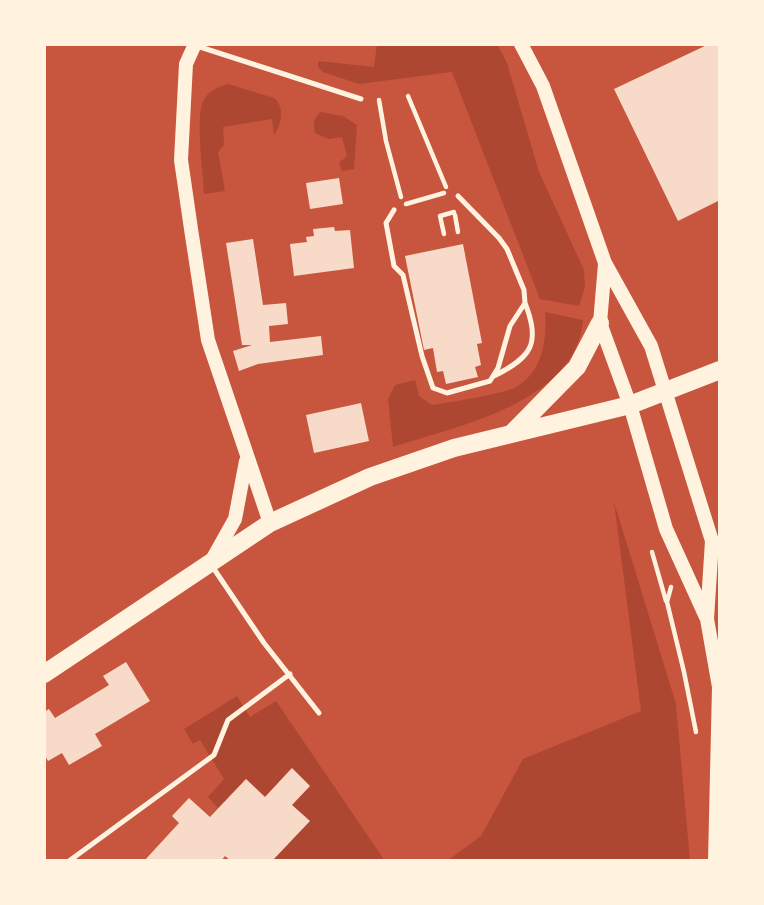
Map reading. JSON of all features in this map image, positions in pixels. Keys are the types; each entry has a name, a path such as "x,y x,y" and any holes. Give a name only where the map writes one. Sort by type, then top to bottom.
{"main road":[{"path":"521,44 543,86 605,263 651,346 667,392 716,552 707,619"},
{"path":"195,45 186,64 181,160 208,340 270,523"},
{"path":"512,433 577,367 600,323 605,263"},
{"path":"600,323 630,405 666,529 707,619 719,687 715,861"},
{"path":"44,674 270,523 384,472 454,447 630,405 720,370"},
{"path":"210,563 235,519 246,457"}],"lane":[{"path":"195,45 361,99"},
{"path":"458,195 507,249 533,321 533,340 523,357 514,366 494,376"},
{"path":"394,210 386,223 394,266 403,275 422,356 433,388 447,393 490,381 510,326 525,303"},
{"path":"210,563 264,643 319,713"},
{"path":"69,861 215,755 228,720 290,674"}],"path":[{"path":"379,100 401,198 403,203 407,204 448,191 408,96"},
{"path":"453,201 458,232"},
{"path":"444,234 440,216 465,209"},
{"path":"678,556 667,602 696,735"}],"shaded area":[{"path":"377,44 497,44 507,63 539,172 584,270 585,287 579,306 540,299 452,72 359,84 323,72 318,67 318,61 374,67"},
{"path":"228,84 274,98 281,111 279,126 274,135 272,119 223,127 224,145 218,152 225,191 204,194 200,112 206,96"},
{"path":"321,112 343,116 357,125 354,169 342,171 339,163 347,156 342,137 329,139 315,133 314,121"},
{"path":"545,312 583,320 575,348 559,372 537,391 509,407 449,430 393,447 388,399 395,385 415,380 419,396 432,405 512,389 526,379 538,363 544,343"},
{"path":"614,502 676,704 690,861 447,861 481,836 523,759 641,711"},
{"path":"237,696 250,717 276,701 385,861 272,861 309,821 292,805 310,786 291,768 265,797 246,779 218,808 208,797 224,779 200,740 193,744 184,729"}],"building":[{"path":"709,44 720,44 720,200 678,221 614,89"},
{"path":"339,178 343,204 310,209 306,183"},
{"path":"334,227 335,231 350,230 354,268 294,276 290,244 307,242 306,237 314,236 313,229"},
{"path":"253,239 263,305 286,303 288,324 269,326 270,342 321,336 323,355 258,364 239,371 233,351 252,345 242,345 226,243"},
{"path":"463,244 482,343 477,344 481,365 475,367 478,377 446,384 443,371 437,372 433,348 424,350 405,256"},
{"path":"361,403 369,441 314,453 306,415"},
{"path":"126,662 150,701 95,734 102,746 69,765 62,753 48,761 44,754 44,712 49,709 55,718 109,685 103,676"},
{"path":"292,768 310,786 292,805 310,821 272,861 231,861 225,856 221,861 144,861 179,823 172,816 189,798 210,817 246,779 265,797"}]}
